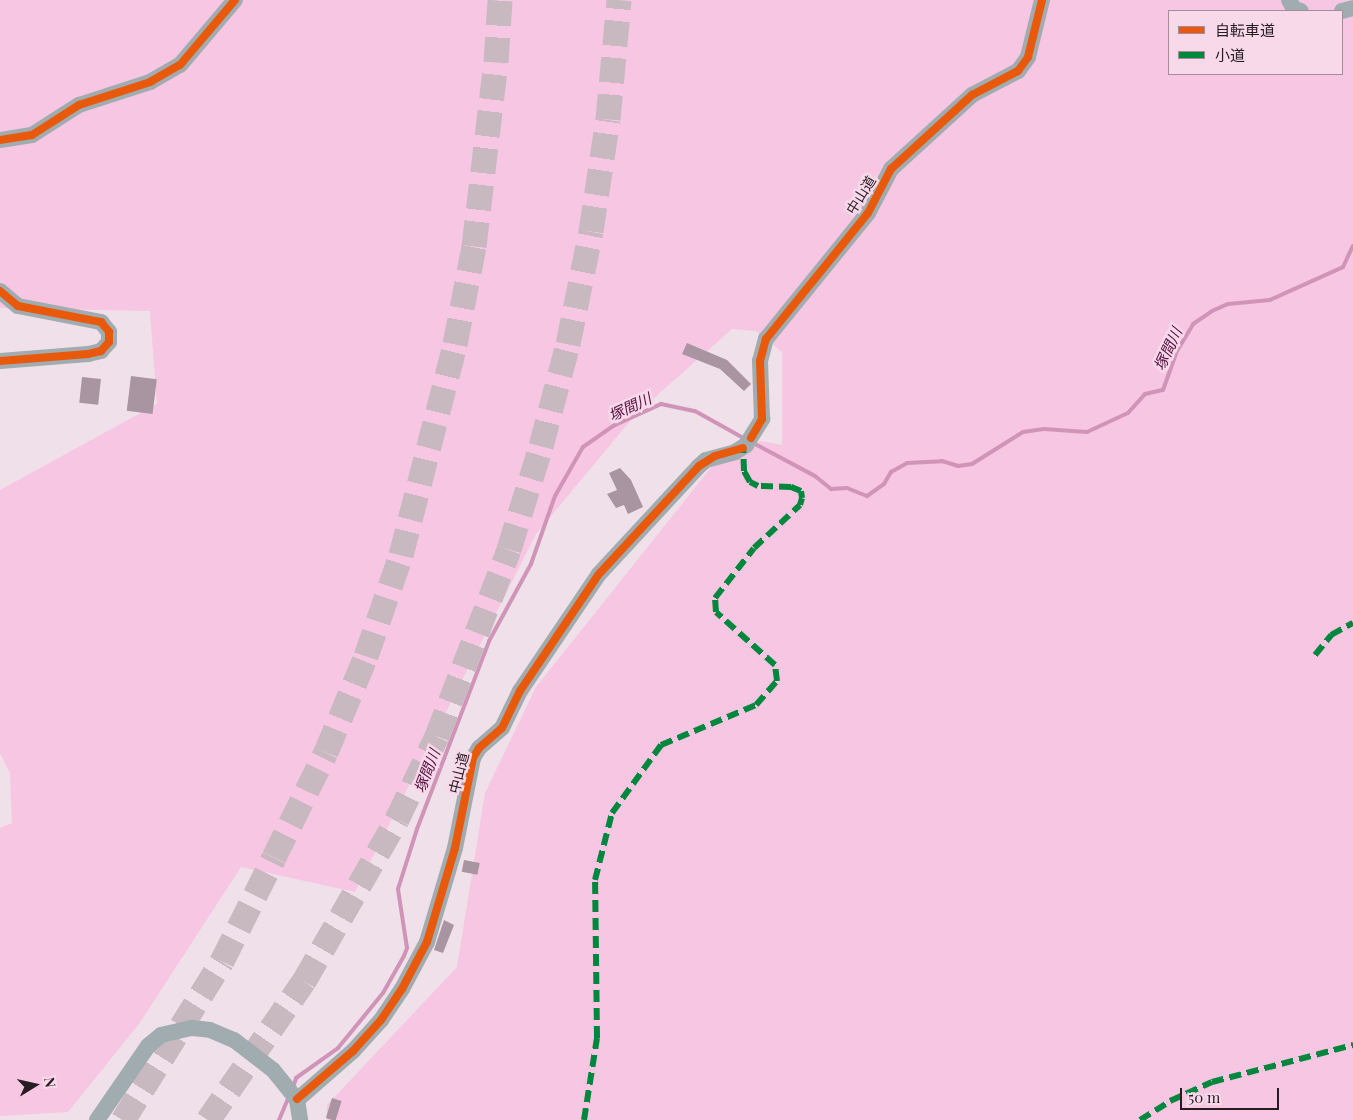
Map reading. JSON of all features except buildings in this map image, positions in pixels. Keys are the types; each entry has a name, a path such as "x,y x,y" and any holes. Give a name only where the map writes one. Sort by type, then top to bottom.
{"street":[{"path":"0,140 32,135 79,105 150,82 180,65 235,0"},
{"name":"中山道","path":"297,1099 352,1051 380,1020 402,989 427,942 455,848 473,758 479,748 502,728 520,691 599,574 699,466 715,456 747,444 762,419 760,361 766,339 868,213 891,169 972,95 1018,71 1028,57 1042,0"},
{"path":"1289,0 1294,9 1298,10"},
{"path":"0,291 18,306 101,322 109,332 109,342 101,351 88,354 0,361"},
{"path":"97,1120 148,1046 161,1035 192,1028 210,1030 234,1040 284,1082 297,1099 300,1120"}],"shaded area":[{"path":"0,0 1353,0 1353,1120 327,1120 327,1105 457,967 485,793 536,687 717,460 740,455 760,441 782,445 782,352 756,331 732,329 636,414 536,534 355,892 241,867 139,1024 68,1112 0,1116 0,828 12,823 10,773 0,753 0,490 157,404 150,311 0,308"}],"waterway":[{"name":"塚間川","path":"753,443 815,476 831,489 847,488 867,496 884,484 891,472 907,463 942,461 958,466 972,464 1023,432 1044,429 1087,432 1128,413 1145,394 1163,390 1177,351 1193,324 1212,311 1228,304 1270,300 1343,267 1353,246"},
{"name":"塚間川","path":"293,1088 296,1078 338,1048 383,993 404,956 407,948 398,889 417,829 489,641 531,564 555,496 583,447 613,426 661,404 695,411 745,439"},
{"name":"塚間川","path":"279,1120 289,1096"}],"tunnel":[{"path":"123,1120 222,961 326,752 366,656 401,555 455,344 474,246 496,62 500,0"},
{"path":"208,1120 304,981 397,819 437,736 509,549 541,446 568,344 591,231 608,119 619,0"}],"marked path":[{"path":"584,1120 597,1038 595,880 612,813 661,745 756,705 777,681 775,665 716,612 715,598 754,548 800,505 801,491 791,487 758,486 750,482 744,471 743,448"},
{"path":"1315,655 1331,635 1353,623"},
{"path":"1140,1120 1170,1101 1212,1082 1353,1045"}],"cycle path":[{"path":"0,140 32,135 79,105 150,82 180,65 235,0"},
{"path":"751,438 762,419 760,361 766,339 868,213 891,169 972,95 1018,71 1028,57 1042,0"},
{"path":"0,291 18,306 101,322 109,332 109,342 101,351 88,354 0,361"},
{"path":"297,1099 353,1051 381,1020 402,989 427,942 455,848 473,758 479,748 502,728 520,691 599,574 699,466 715,456 743,448"}]}
